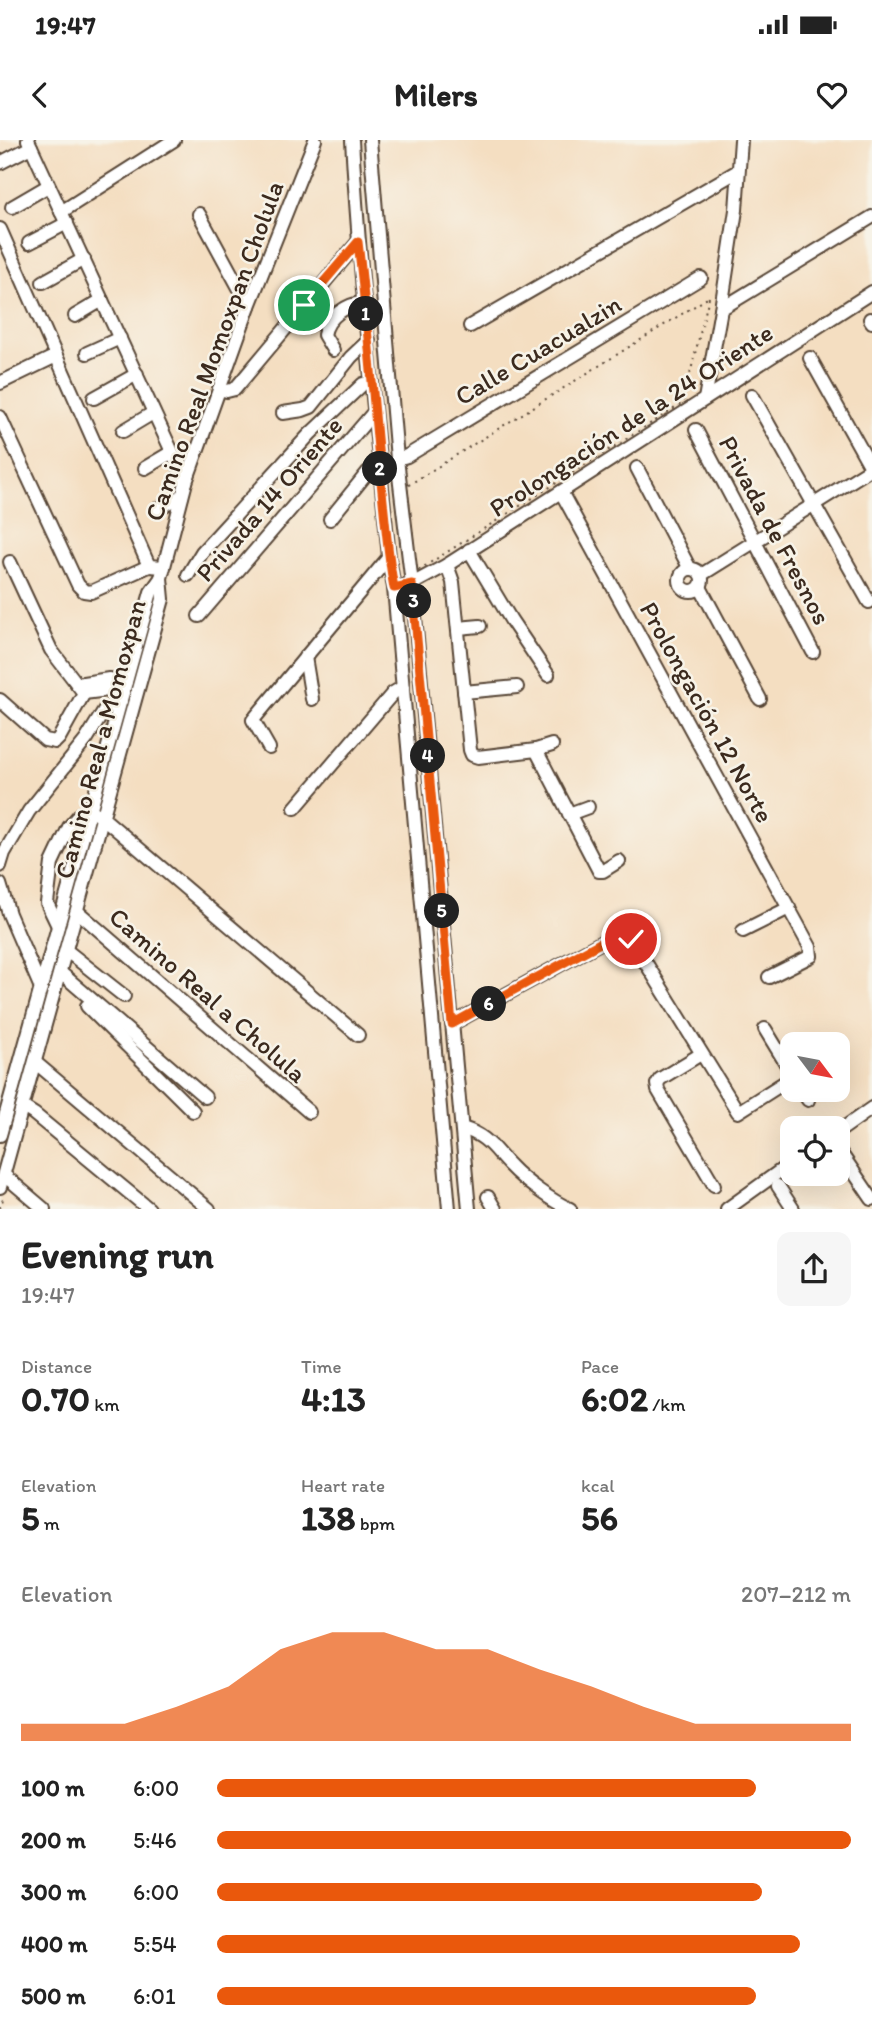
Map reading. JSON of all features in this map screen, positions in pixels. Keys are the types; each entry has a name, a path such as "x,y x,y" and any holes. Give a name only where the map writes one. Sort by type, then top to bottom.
{"street":[{"path":"29,243 174,140"},
{"name":"Camino Real Momoxpan Cholula","path":"163,573 186,482 249,306 315,140"},
{"path":"352,140 358,242 394,588 449,1209"},
{"path":"370,140 397,459 412,584 469,1209"},
{"path":"705,399 722,309 736,210 741,140"},
{"path":"0,163 29,143 186,482"},
{"path":"470,326 738,171"},
{"path":"12,207 48,186"},
{"path":"199,214 249,306"},
{"path":"722,309 872,218"},
{"path":"0,229 149,566 163,573"},
{"path":"219,389 235,389 358,242"},
{"path":"43,282 84,260"},
{"name":"Calle Cuacualzin","path":"397,459 407,456 701,278"},
{"name":"Prolongación de la 24 Oriente","path":"394,588 412,584 447,565 872,292"},
{"path":"75,316 102,300"},
{"path":"334,350 324,335 332,318 355,303 365,302"},
{"path":"87,353 120,338"},
{"path":"283,413 311,407 351,357 369,340"},
{"path":"0,383 56,356"},
{"path":"697,577 872,469 810,358"},
{"path":"94,398 137,374"},
{"path":"188,575 202,552 310,434 363,384 372,382"},
{"path":"751,395 869,602"},
{"name":"Privada 14 Oriente","path":"199,616 374,412"},
{"path":"123,430 153,413"},
{"path":"0,417 78,585 84,591 91,592 149,566"},
{"name":"Privada de Fresnos","path":"696,430 813,652"},
{"path":"145,467 172,452"},
{"path":"637,468 760,699"},
{"path":"330,519 368,472 380,469"},
{"name":"Prolongación 12 Norte","path":"561,492 810,947 811,956 769,977"},
{"path":"155,510 182,496"},
{"path":"469,551 548,675"},
{"path":"269,748 253,720 389,557"},
{"path":"10,562 51,650 80,689"},
{"path":"447,565 453,582 472,755 478,757 536,750 552,745"},
{"name":"Camino Real a Momoxpan","path":"1,1126 29,1035 151,592 163,573"},
{"name":"Camino Real a Momoxpan","path":"2,1181 163,598 163,573"},
{"path":"458,628 480,626"},
{"path":"305,657 312,699"},
{"path":"295,808 393,693 403,687"},
{"path":"464,692 517,687"},
{"path":"80,689 124,692"},
{"path":"0,700 45,740 55,742 60,738 80,689"},
{"path":"0,866 29,811 86,740 105,709 124,692"},
{"path":"536,750 599,871 619,861"},
{"path":"569,814 588,807"},
{"path":"58,926 47,903 52,863 69,827 80,814 90,810 103,818 358,1035"},
{"path":"0,884 9,914 41,988"},
{"path":"743,932 789,908"},
{"name":"Camino Real a Cholula","path":"78,911 309,1112"},
{"path":"452,1024 611,937 622,934 631,939 738,1112 780,1085"},
{"path":"67,951 124,996"},
{"path":"60,976 205,1097"},
{"path":"60,976 193,1111"},
{"path":"765,1029 780,1054"},
{"path":"29,1035 42,1040"},
{"path":"701,1055 660,1079 657,1084 658,1090 715,1185"},
{"path":"36,1063 209,1209"},
{"path":"23,1107 149,1209"},
{"path":"850,1124 872,1108"},
{"path":"462,1128 484,1138 511,1168 559,1205 570,1209"},
{"path":"850,1167 872,1199"},
{"path":"727,1209 780,1171"},
{"path":"2,1181 44,1209"},
{"path":"778,1186 793,1209"}],"path":[{"path":"709,297 683,403 417,571 407,486 709,297"}],"route":[{"path":"304,305 358,242 389,557 394,588 412,584 452,1024 611,937 622,934 631,939"}]}
